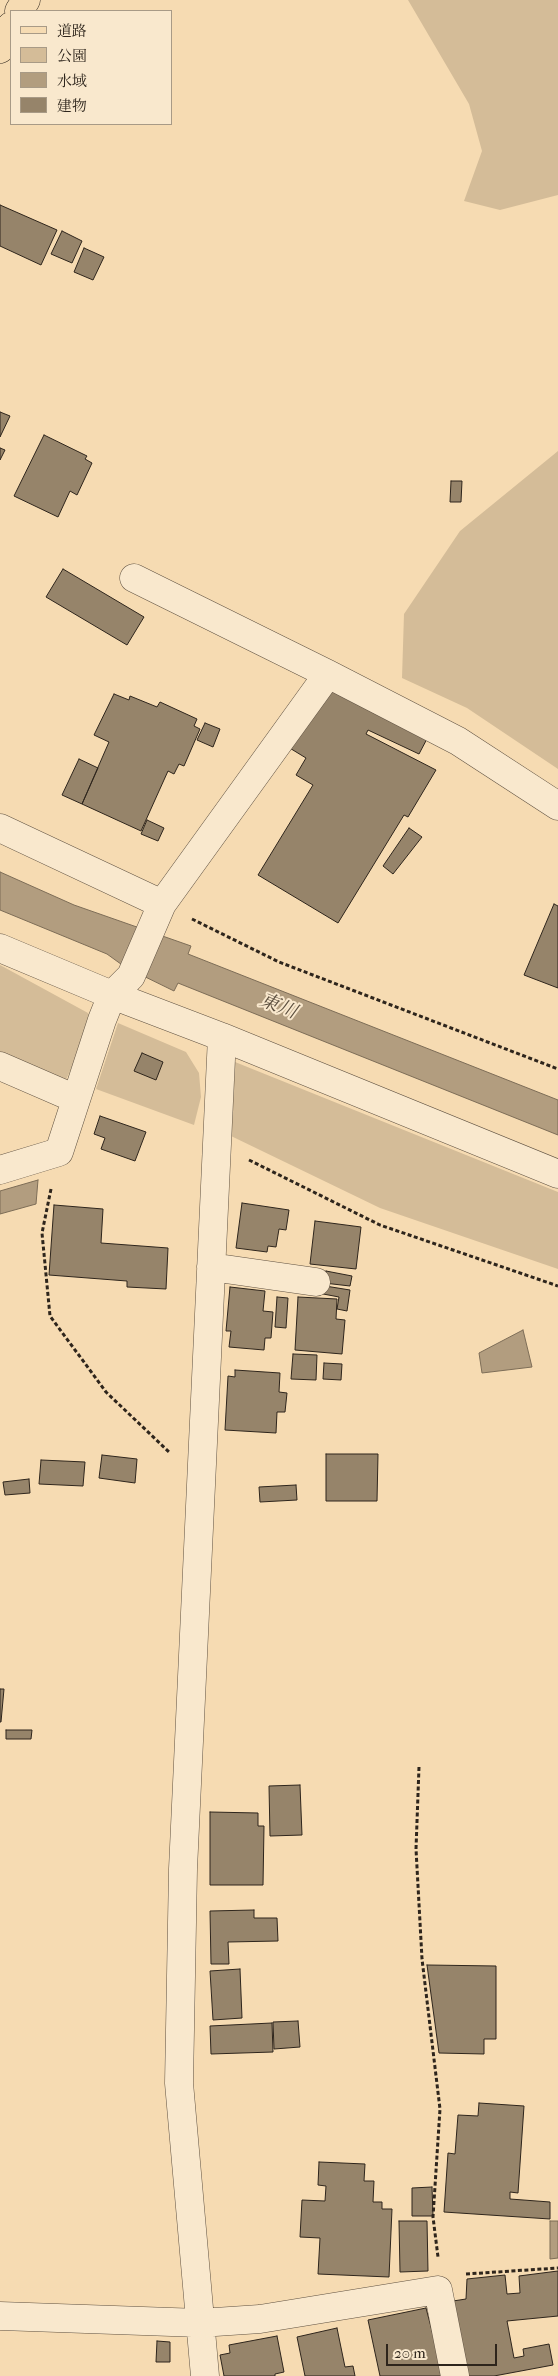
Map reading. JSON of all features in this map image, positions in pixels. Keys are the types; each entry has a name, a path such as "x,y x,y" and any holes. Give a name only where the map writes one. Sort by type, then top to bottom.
{"main road":[{"path":"0,49 10,28"}],"street":[{"path":"134,578 458,741 558,806"},
{"path":"0,1170 59,1152 112,995 131,976 157,916 328,674"},
{"path":"0,828 157,916"},
{"path":"0,948 112,995 222,1037 558,1174"},
{"path":"205,2376 179,2083 183,1870 222,1037"},
{"path":"0,1066 76,1099"},
{"path":"210,1267 316,1282"},
{"path":"0,2316 200,2323 260,2319 439,2282 455,2376"}],"path":[{"path":"157,916 558,1070"},
{"path":"217,1145 380,1225 558,1286"},
{"path":"59,1152 42,1233 50,1316 106,1392 201,1482"},
{"path":"419,1768 416,1849 422,1958 440,2109 433,2217 439,2282 558,2268"}],"green space":[{"path":"408,0 558,0 558,195 500,210 464,201 482,151 469,104"},
{"path":"558,451 558,769 467,708 402,678 404,614 460,531"},
{"path":"0,965 88,1013 92,1024 64,1084 0,1055"},
{"path":"118,1023 186,1052 199,1073 201,1097 194,1125 96,1089"},
{"path":"235,1062 558,1192 558,1269 380,1208 231,1136"}],"water":[{"name":"東川","path":"0,872 74,905 191,946 188,954 558,1100 558,1135 178,983 174,991 125,967 107,954 0,910"},
{"path":"38,1180 36,1204 0,1214 0,1191"},
{"path":"523,1330 532,1367 482,1373 479,1353"},
{"path":"550,2221 558,2221 558,2258 550,2259"}],"building":[{"path":"0,205 57,230 41,265 0,246"},
{"path":"62,231 82,241 72,263 51,254"},
{"path":"84,248 104,257 93,280 74,272"},
{"path":"0,412 10,416 0,437"},
{"path":"44,435 87,456 85,459 92,463 77,495 70,491 58,517 14,496"},
{"path":"0,448 5,450 0,460"},
{"path":"451,481 462,481 461,502 450,502"},
{"path":"63,569 144,617 127,645 46,597"},
{"path":"330,686 374,713 377,708 429,735 419,754 368,730 366,734 436,770 408,817 404,815 338,923 258,875 313,785 296,775 306,758 288,747"},
{"path":"114,694 129,700 130,696 157,707 160,702 197,719 194,726 200,729 184,766 179,764 174,774 168,771 141,831 82,804 109,742 94,735"},
{"path":"205,723 220,729 213,747 197,740"},
{"path":"79,759 98,768 82,804 62,795"},
{"path":"147,820 164,828 158,841 141,834"},
{"path":"409,828 422,837 393,874 383,866"},
{"path":"554,904 558,906 558,988 524,975"},
{"path":"142,1053 163,1062 156,1080 134,1071"},
{"path":"100,1116 146,1132 135,1161 101,1149 105,1138 94,1134"},
{"path":"242,1203 289,1210 286,1230 279,1229 276,1247 268,1246 267,1252 236,1248"},
{"path":"54,1205 103,1209 101,1243 168,1248 166,1289 127,1287 127,1281 49,1275"},
{"path":"315,1221 361,1227 356,1269 310,1264"},
{"path":"326,1271 352,1276 350,1286 324,1283"},
{"path":"319,1285 350,1290 347,1311 337,1309 339,1297 318,1293"},
{"path":"230,1287 265,1291 263,1311 273,1312 271,1338 265,1338 264,1350 229,1347 231,1331 226,1331"},
{"path":"277,1297 288,1298 286,1328 275,1327"},
{"path":"298,1297 337,1299 336,1319 345,1320 342,1354 295,1350"},
{"path":"293,1354 317,1355 316,1380 291,1379"},
{"path":"324,1363 342,1364 341,1380 323,1379"},
{"path":"235,1370 280,1373 279,1392 287,1393 285,1412 277,1412 276,1433 225,1430 228,1376 235,1377"},
{"path":"326,1454 378,1454 377,1501 326,1501"},
{"path":"102,1455 137,1459 135,1483 99,1478"},
{"path":"41,1460 85,1462 83,1486 39,1484"},
{"path":"29,1479 30,1493 5,1495 3,1482"},
{"path":"296,1485 297,1500 260,1502 259,1487"},
{"path":"0,1689 4,1689 1,1722 0,1722"},
{"path":"6,1730 32,1730 31,1739 6,1739"},
{"path":"300,1785 302,1835 270,1836 269,1786"},
{"path":"210,1812 258,1813 258,1826 264,1826 263,1885 210,1885"},
{"path":"254,1910 254,1918 277,1918 278,1941 228,1942 229,1964 211,1964 210,1911"},
{"path":"427,1965 496,1966 496,2039 484,2039 484,2054 439,2053"},
{"path":"240,1969 242,2018 213,2020 210,1971"},
{"path":"298,2021 300,2047 274,2049 273,2022"},
{"path":"272,2023 273,2052 211,2054 210,2026"},
{"path":"479,2103 524,2106 518,2193 510,2192 510,2199 550,2202 550,2219 444,2212 448,2153 455,2154 458,2115 478,2116"},
{"path":"319,2162 365,2164 364,2181 374,2181 373,2202 382,2202 382,2209 392,2209 389,2277 318,2274 320,2238 300,2237 302,2200 325,2201 326,2186 318,2185"},
{"path":"432,2187 433,2216 412,2216 412,2188"},
{"path":"399,2221 427,2221 428,2271 400,2272"},
{"path":"558,2271 558,2316 507,2321 514,2358 524,2356 523,2349 549,2344 553,2365 494,2376 467,2376 453,2301 466,2299 467,2279 505,2275 507,2294 520,2293 519,2276"},
{"path":"426,2308 444,2376 380,2376 368,2320"},
{"path":"337,2328 345,2367 353,2366 355,2376 305,2376 297,2337"},
{"path":"277,2336 284,2372 275,2374 275,2376 224,2376 220,2355 230,2353 229,2345"},
{"path":"157,2341 170,2342 170,2362 156,2362"}]}
